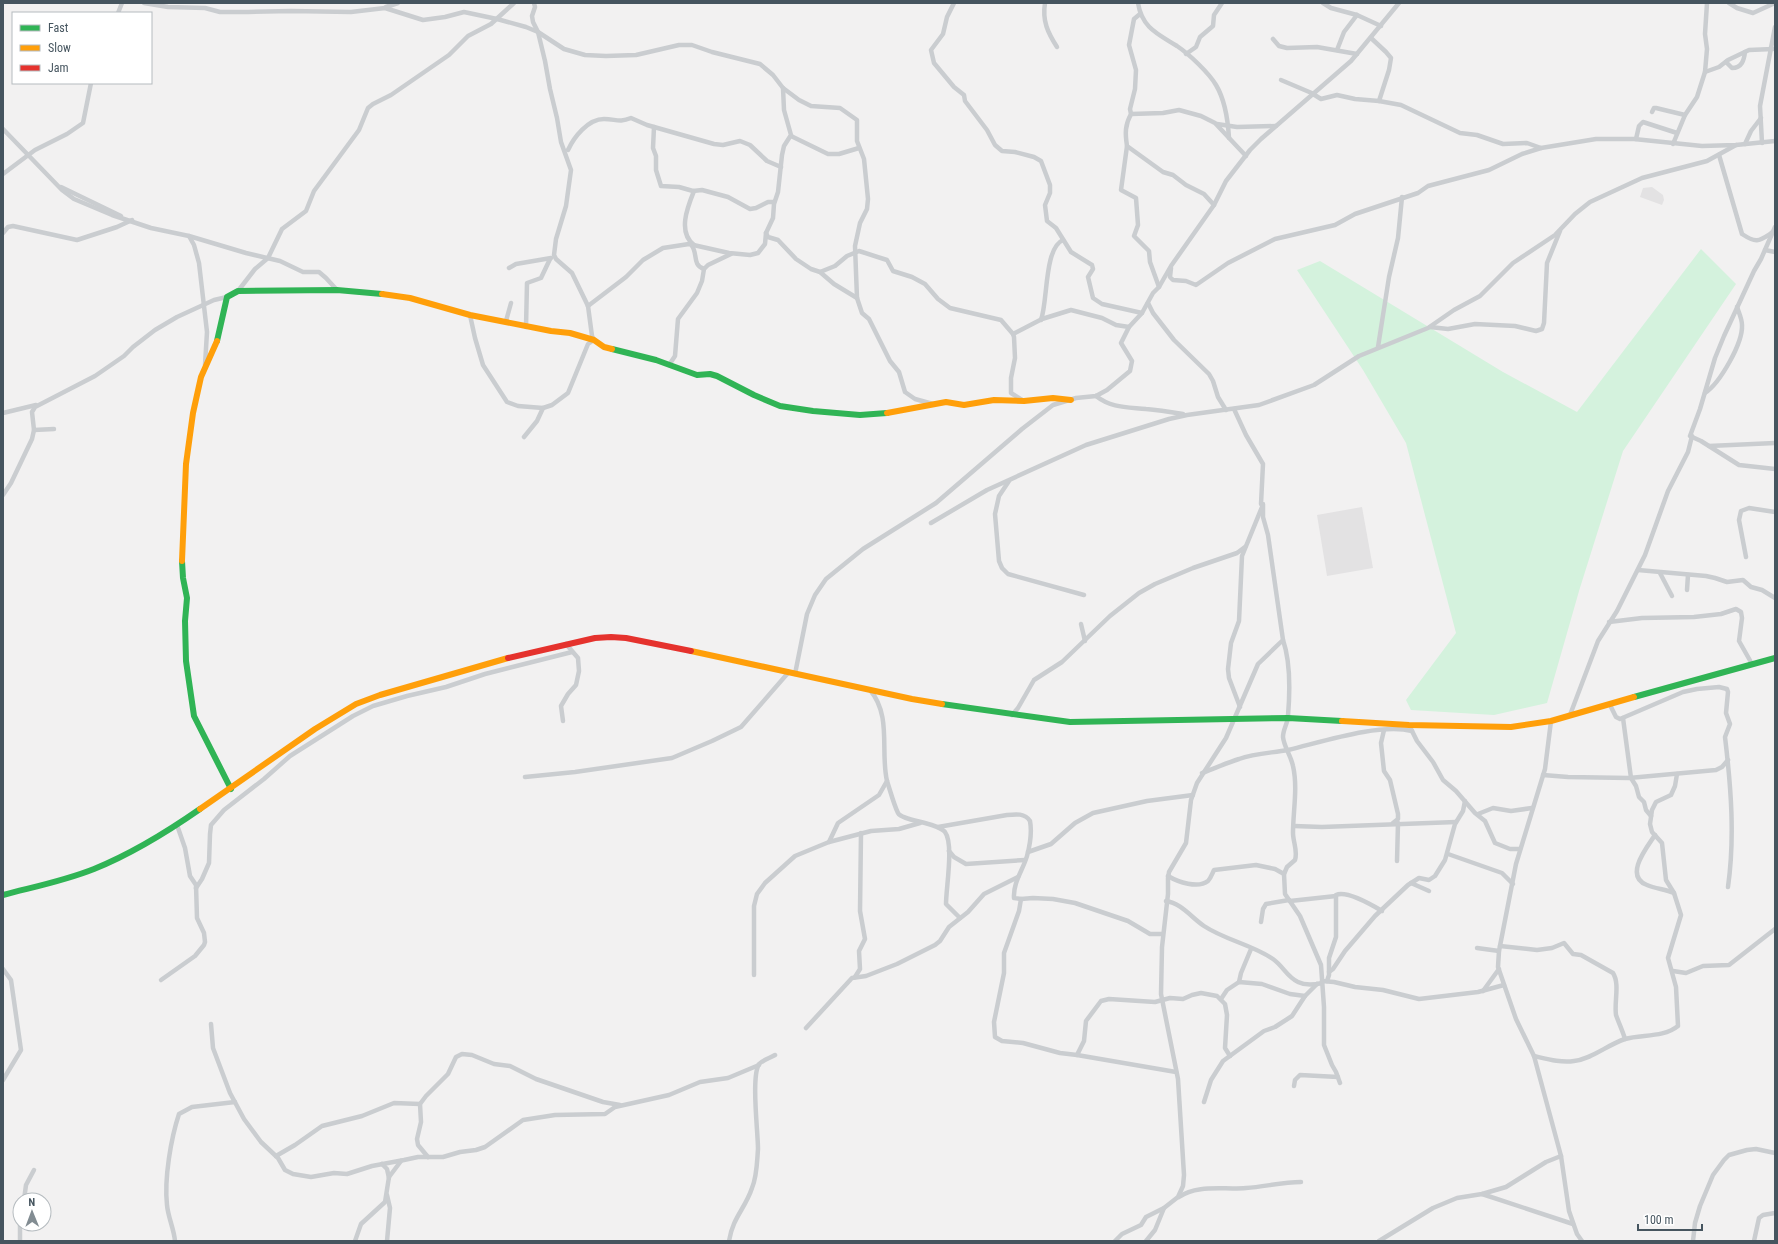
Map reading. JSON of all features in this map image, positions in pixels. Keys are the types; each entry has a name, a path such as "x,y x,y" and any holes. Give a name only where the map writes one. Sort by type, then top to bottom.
{"main road":[{"path":"231,789 194,716 186,661 185,621 187,598 183,578 182,561 186,464 193,413 201,376 212,356 219,337 226,297 238,291 337,290 397,296 470,315 570,333 594,340 604,347 669,365 697,375 714,375 774,404 793,409 867,414 946,402 964,405 994,400 1024,401 1050,398 1071,400"},
{"path":"3,895 39,887 94,869 130,852 177,825 231,789 315,728 344,710 370,698 509,658 566,644 603,638 626,638 707,654 912,699 1012,715 1070,722 1288,718 1409,725 1511,727 1551,720 1775,658"}],"street":[{"path":"144,3 168,7 248,12 350,12 385,8 398,3"},
{"path":"238,291 255,269 268,258 279,233 286,225 306,211 314,191 356,134 368,108 400,89 449,55 468,36 484,28 514,3"},
{"path":"526,326 527,283 541,278 552,258 566,206 571,170 559,135 557,118 538,32 533,22 532,16 535,5 539,3"},
{"path":"954,3 944,31 931,50 932,57 938,67 954,86 964,95 965,101 987,130 995,145 1002,151 1015,152 1034,157 1041,161 1050,185 1050,193 1045,205 1046,218 1048,222 1056,228 1073,254 1087,261 1093,266 1088,277 1093,298 1103,304 1142,313"},
{"path":"1045,3 1043,12 1045,27 1057,48"},
{"path":"1138,3 1140,14 1150,27 1163,39 1177,46 1216,85 1221,96 1228,126 1229,138"},
{"path":"1186,54 1196,47 1200,37 1213,26 1214,15 1222,3"},
{"path":"1323,3 1331,8 1357,15 1381,26"},
{"path":"796,674 807,614 814,595 826,579 863,549 936,502 1048,408 1056,403 1096,396 1111,387 1130,371 1132,361 1121,343 1129,327 1142,313 1152,293 1159,287 1171,266 1214,205 1226,181 1261,139 1314,94 1357,54 1399,3"},
{"path":"1673,144 1677,133 1696,97 1705,72 1707,49 1705,34 1707,3"},
{"path":"1729,3 1737,8 1751,13 1756,13 1775,3"},
{"path":"385,8 423,20 445,17 464,12 497,18 538,32 564,49 586,54 606,56 636,55 679,45 692,45 712,52 760,64 773,75 783,88 807,104 840,108 855,118 858,122 857,135 859,148 864,160 868,204 860,223 854,253 856,298 862,313 869,319 890,360 899,372 905,392 915,399 933,404"},
{"path":"1140,14 1134,19 1129,45 1136,70 1134,95 1130,109 1131,114 1126,122 1125,131 1127,146 1122,190 1136,198 1138,225 1134,236 1149,251 1150,264 1159,287"},
{"path":"1337,50 1344,32 1357,15"},
{"path":"1762,143 1760,106 1773,49 1775,27"},
{"path":"1371,38 1391,58 1389,70 1379,101"},
{"path":"1273,39 1279,46 1291,49 1317,47 1357,54"},
{"path":"1705,72 1718,67 1745,52 1773,49"},
{"path":"1726,62 1732,68 1738,67 1742,64 1745,52"},
{"path":"1282,80 1321,98 1337,95 1355,99 1379,101 1407,108 1460,132 1477,135 1504,144 1526,143 1540,148"},
{"path":"3,174 29,155 67,134 83,123 91,84"},
{"path":"588,306 626,277 633,269 654,252 670,246 694,245 750,255 756,254 765,244 766,233 773,218 774,202 778,192 782,152 791,136 784,110 783,88"},
{"path":"1652,112 1654,108 1656,108 1686,115"},
{"path":"1131,114 1163,113 1179,110 1201,116 1215,124 1246,156"},
{"path":"568,150 574,139 586,126 597,120 607,119 620,122 631,118 654,127 723,146 740,141 751,146 767,161 781,167"},
{"path":"1745,144 1761,118"},
{"path":"1636,139 1639,126 1642,122 1677,133"},
{"path":"1215,124 1228,126 1276,126"},
{"path":"654,127 652,148 656,156 656,170 659,184 664,187 679,187 694,191 702,190 731,197 742,206 750,209 756,208 768,202 774,202"},
{"path":"3,129 56,185 74,199 112,215 132,220 151,228 189,236 268,258 284,263 303,272 321,273 337,290"},
{"path":"791,136 829,154 839,154 859,148"},
{"path":"1171,266 1170,277 1172,280 1186,281 1196,285 1228,263 1275,239 1332,226 1355,214 1402,197 1418,193 1428,186 1489,170 1522,154 1540,148 1596,139 1636,139 1702,146 1736,145 1775,141"},
{"path":"930,522 987,490 1086,445 1161,421 1187,415 1234,409 1265,403 1295,390 1314,385 1359,356 1430,327 1454,310 1485,292 1513,263 1555,235 1575,214 1590,202 1642,178 1707,161 1736,145"},
{"path":"1127,146 1163,172 1173,175 1186,185 1204,194 1214,205"},
{"path":"1719,155 1742,234 1755,241 1759,241 1774,229"},
{"path":"694,191 685,221 687,235 694,245 692,246 694,249 695,261 700,268 704,269"},
{"path":"1378,347 1389,277 1398,238 1402,197"},
{"path":"3,234 8,228 13,226 77,240 117,227 132,220"},
{"path":"1430,327 1448,329 1475,324 1515,326 1536,331 1542,329 1544,323 1547,263 1557,242 1560,229"},
{"path":"1570,715 1591,657 1609,622 1617,611 1645,555 1668,491 1688,452 1692,436 1690,436 1715,358 1737,307 1774,229"},
{"path":"766,233 768,237 778,240 796,259 811,269 820,272 834,284 856,298"},
{"path":"189,236 194,245 198,258 206,332 205,367"},
{"path":"1041,320 1050,259 1056,245 1064,240"},
{"path":"1765,250 1775,252"},
{"path":"820,272 835,266 841,260 859,251 886,260 893,271 912,277 927,286 938,299 950,308 998,319 1013,334 1015,358 1011,378 1012,393 1024,401"},
{"path":"669,365 676,356 678,319 697,293 702,281 704,269 715,261 733,253"},
{"path":"470,315 483,365 497,384 507,402 518,406 543,408 552,405 568,393 588,344 594,340 592,336 588,306 572,273 552,258 516,264 509,268"},
{"path":"3,413 38,405 95,376 124,356 155,330 203,304 226,297"},
{"path":"508,322 506,321 511,303"},
{"path":"1148,303 1153,313 1174,340 1208,374 1213,381 1218,397 1226,410"},
{"path":"1705,392 1724,373 1737,349 1742,326 1737,307"},
{"path":"1013,334 1041,320 1071,310 1102,318 1116,325 1129,327"},
{"path":"1096,396 1101,401 1118,407 1147,409 1187,415"},
{"path":"3,495 28,448 34,430 32,412 38,405"},
{"path":"524,437 537,421 543,408"},
{"path":"1234,409 1246,435 1264,464 1261,504 1263,504 1287,659 1288,718 1283,737 1287,750 1292,759 1294,774 1296,801 1294,826 1296,858 1294,862 1287,867 1284,874 1285,894 1300,916 1318,959 1322,982 1324,1045 1340,1083"},
{"path":"34,430 54,428"},
{"path":"1692,436 1739,465 1775,469"},
{"path":"1709,446 1775,443"},
{"path":"1010,479 1003,487 996,505 997,552 1002,568 1008,574 1084,595"},
{"path":"1240,707 1229,678 1228,671 1231,643 1239,621 1240,568 1245,547 1263,504"},
{"path":"1746,557 1739,520 1741,511 1749,508 1775,512"},
{"path":"1012,715 1018,708 1034,680 1062,662 1110,616 1146,588 1195,567 1237,553 1245,547"},
{"path":"1638,570 1715,578 1727,582 1743,580 1751,587 1762,590 1775,598"},
{"path":"1660,573 1672,596"},
{"path":"1687,590 1688,575"},
{"path":"1609,622 1642,618 1694,617 1721,614 1736,609 1741,612 1742,618 1739,641 1752,664"},
{"path":"1081,624 1085,641"},
{"path":"1115,1241 1122,1234 1141,1225 1146,1217 1164,1208 1178,1197 1181,1192 1184,1175 1179,1089 1162,1000 1162,934 1168,876 1184,847 1187,838 1192,795 1202,774 1223,744 1258,664 1283,640"},
{"path":"563,721 561,706 568,694 576,685 578,676 578,660 566,644"},
{"path":"196,888 209,863 210,834 212,825 224,810 264,779 290,756 347,720 366,709 393,700 572,652"},
{"path":"525,777 574,772 672,758 741,727 788,673"},
{"path":"1610,704 1616,717 1620,719 1683,692 1697,689 1724,688 1728,692 1726,713 1730,724 1725,737 1732,825 1732,854 1728,887"},
{"path":"870,690 878,700 881,712 887,781 898,815 920,823 938,827 970,820 1018,814 1026,817 1030,820 1030,841 1028,852 1018,877 1014,897 1021,899 1053,899 1075,903 1128,921 1150,934 1162,934"},
{"path":"1623,718 1631,778 1636,786 1639,797 1644,802 1646,810 1650,816"},
{"path":"1551,720 1549,743 1543,775 1520,849 1500,948 1499,969 1516,1019 1534,1056 1561,1156 1569,1211 1578,1241"},
{"path":"1409,725 1436,766 1441,778 1478,814 1487,825 1496,844 1510,849 1520,849"},
{"path":"1202,774 1239,759 1287,750 1322,741 1384,730 1402,729 1412,731"},
{"path":"1384,730 1381,743 1384,771 1390,780 1398,814 1396,823 1397,861"},
{"path":"1543,775 1631,778 1716,770 1722,767 1728,760"},
{"path":"1534,1056 1559,1061 1576,1061 1589,1057 1625,1039 1660,1035 1678,1026 1676,987 1673,971 1669,963 1669,954 1681,915 1674,893 1666,880 1662,843 1650,828 1650,816 1656,802 1672,795 1675,786 1676,774"},
{"path":"829,842 838,823 879,795 887,781"},
{"path":"1028,852 1051,844 1075,823 1093,813 1153,800 1192,795"},
{"path":"1204,1102 1211,1080 1223,1061 1264,1031 1276,1027 1292,1016 1305,996 1322,982 1372,920 1411,883 1419,878 1429,880 1432,879 1448,854 1456,822 1463,811 1466,802"},
{"path":"1478,814 1493,808 1511,811 1532,808"},
{"path":"1294,826 1322,827 1396,823 1456,822"},
{"path":"754,975 754,906 757,894 765,883 795,856 829,842 861,833 899,829 920,823"},
{"path":"161,980 195,956 204,945 204,933 197,918 196,888 190,876 185,848 177,825"},
{"path":"938,827 946,834 949,851 946,904 960,918"},
{"path":"855,977 860,969 858,951 864,940 860,911 861,833"},
{"path":"1655,835 1638,860 1637,867 1639,878 1647,886 1664,888 1674,893"},
{"path":"949,851 954,857 966,864 1025,860"},
{"path":"1448,854 1502,873 1513,884"},
{"path":"1168,876 1186,883 1202,884 1209,880 1216,870 1254,865 1275,869 1284,874"},
{"path":"806,1028 822,1009 837,997 850,980 855,977 866,976 898,964 932,946 938,942 952,925 984,894 1018,877"},
{"path":"1411,883 1429,891"},
{"path":"1261,922 1263,909 1266,904 1336,896 1342,894 1382,911"},
{"path":"1329,972 1329,958 1336,935 1336,896"},
{"path":"1021,899 1019,911 1004,953 1004,969 995,1016 994,1036 1003,1042 1023,1043 1060,1053 1176,1072"},
{"path":"1166,901 1175,904 1204,926 1221,936 1274,960 1289,976 1298,982 1310,985 1322,982 1389,992 1419,999 1483,991 1504,985"},
{"path":"1673,971 1686,973 1703,966 1729,965 1775,929"},
{"path":"1477,948 1537,950 1552,948 1564,943 1572,954 1581,955 1613,973 1615,977 1616,1015 1625,1039"},
{"path":"1239,982 1251,949"},
{"path":"3,969 11,980 21,1050 3,1080"},
{"path":"1483,991 1499,969"},
{"path":"1221,999 1227,990 1239,982 1262,984 1290,994 1305,996"},
{"path":"1077,1055 1084,1041 1086,1021 1101,1001 1109,999 1147,1002 1170,998 1183,999 1201,993 1211,994 1221,999 1226,1007 1225,1048 1230,1056"},
{"path":"211,1024 213,1048 235,1102 261,1142 268,1151 276,1156 288,1172 311,1177 334,1173 348,1174 401,1160 442,1157 480,1148 519,1122 530,1118 555,1114 602,1114 622,1105"},
{"path":"428,1157 418,1145 417,1139 421,1122 420,1104 448,1074 456,1057 467,1053 488,1063 510,1066 536,1079 603,1102 622,1105 640,1103 700,1082 728,1078 759,1065 775,1055"},
{"path":"729,1241 733,1224 750,1193 756,1174 758,1147 755,1103 759,1065"},
{"path":"1294,1086 1300,1075 1338,1077"},
{"path":"175,1241 166,1197 170,1160 179,1114 192,1107 235,1102"},
{"path":"276,1156 296,1145 322,1126 362,1116 394,1103 420,1104"},
{"path":"1693,1241 1700,1206 1713,1175 1724,1160 1736,1152 1747,1150 1756,1149 1775,1153"},
{"path":"1379,1241 1433,1208 1457,1198 1482,1194 1506,1187 1546,1162 1561,1156"},
{"path":"355,1241 359,1227 385,1202 389,1178 392,1171 401,1160"},
{"path":"382,1164 387,1168 389,1178"},
{"path":"25,1192 26,1185 34,1170"},
{"path":"1174,1199 1185,1193 1197,1190 1243,1189 1301,1182"},
{"path":"387,1194 390,1208 387,1241"},
{"path":"1482,1194 1573,1224"},
{"path":"1146,1241 1154,1230 1164,1208"},
{"path":"1754,1241 1759,1218 1763,1215 1775,1213"},
{"path":"1577,1234 1582,1241"}],"shaded area":[{"path":"1652,187 1663,195 1664,200 1662,205 1640,197 1643,188"},
{"path":"1362,507 1373,568 1327,576 1317,515"}],"green space":[{"path":"1701,249 1736,284 1623,451 1579,591 1547,703 1494,715 1411,710 1406,700 1456,633 1406,443 1363,370 1297,270 1320,261 1503,372 1577,412"}],"traffic: fast":[{"path":"217,341 227,297 238,291 337,290 382,294"},
{"path":"612,349 656,360 697,375 710,374 717,376 754,395 780,406 813,411 860,415 887,413"},
{"path":"182,561 183,578 187,598 185,621 186,661 194,716 231,789"},
{"path":"1634,697 1775,658"},
{"path":"942,704 1070,722 1288,718 1342,721"},
{"path":"3,895 71,877 122,857 175,826 200,809"}],"traffic: slow":[{"path":"382,294 410,298 470,315 551,331 570,333 594,340 604,347 612,349"},
{"path":"182,561 186,464 193,413 201,377 217,341"},
{"path":"887,413 946,402 964,405 994,400 1024,401 1053,398 1071,400"},
{"path":"691,651 912,699 942,704"},
{"path":"200,809 315,729 356,704 380,695 508,658"},
{"path":"1342,721 1409,725 1511,727 1551,721 1634,697"}],"traffic: jam":[{"path":"508,658 595,638 611,637 626,638 691,651"}]}
